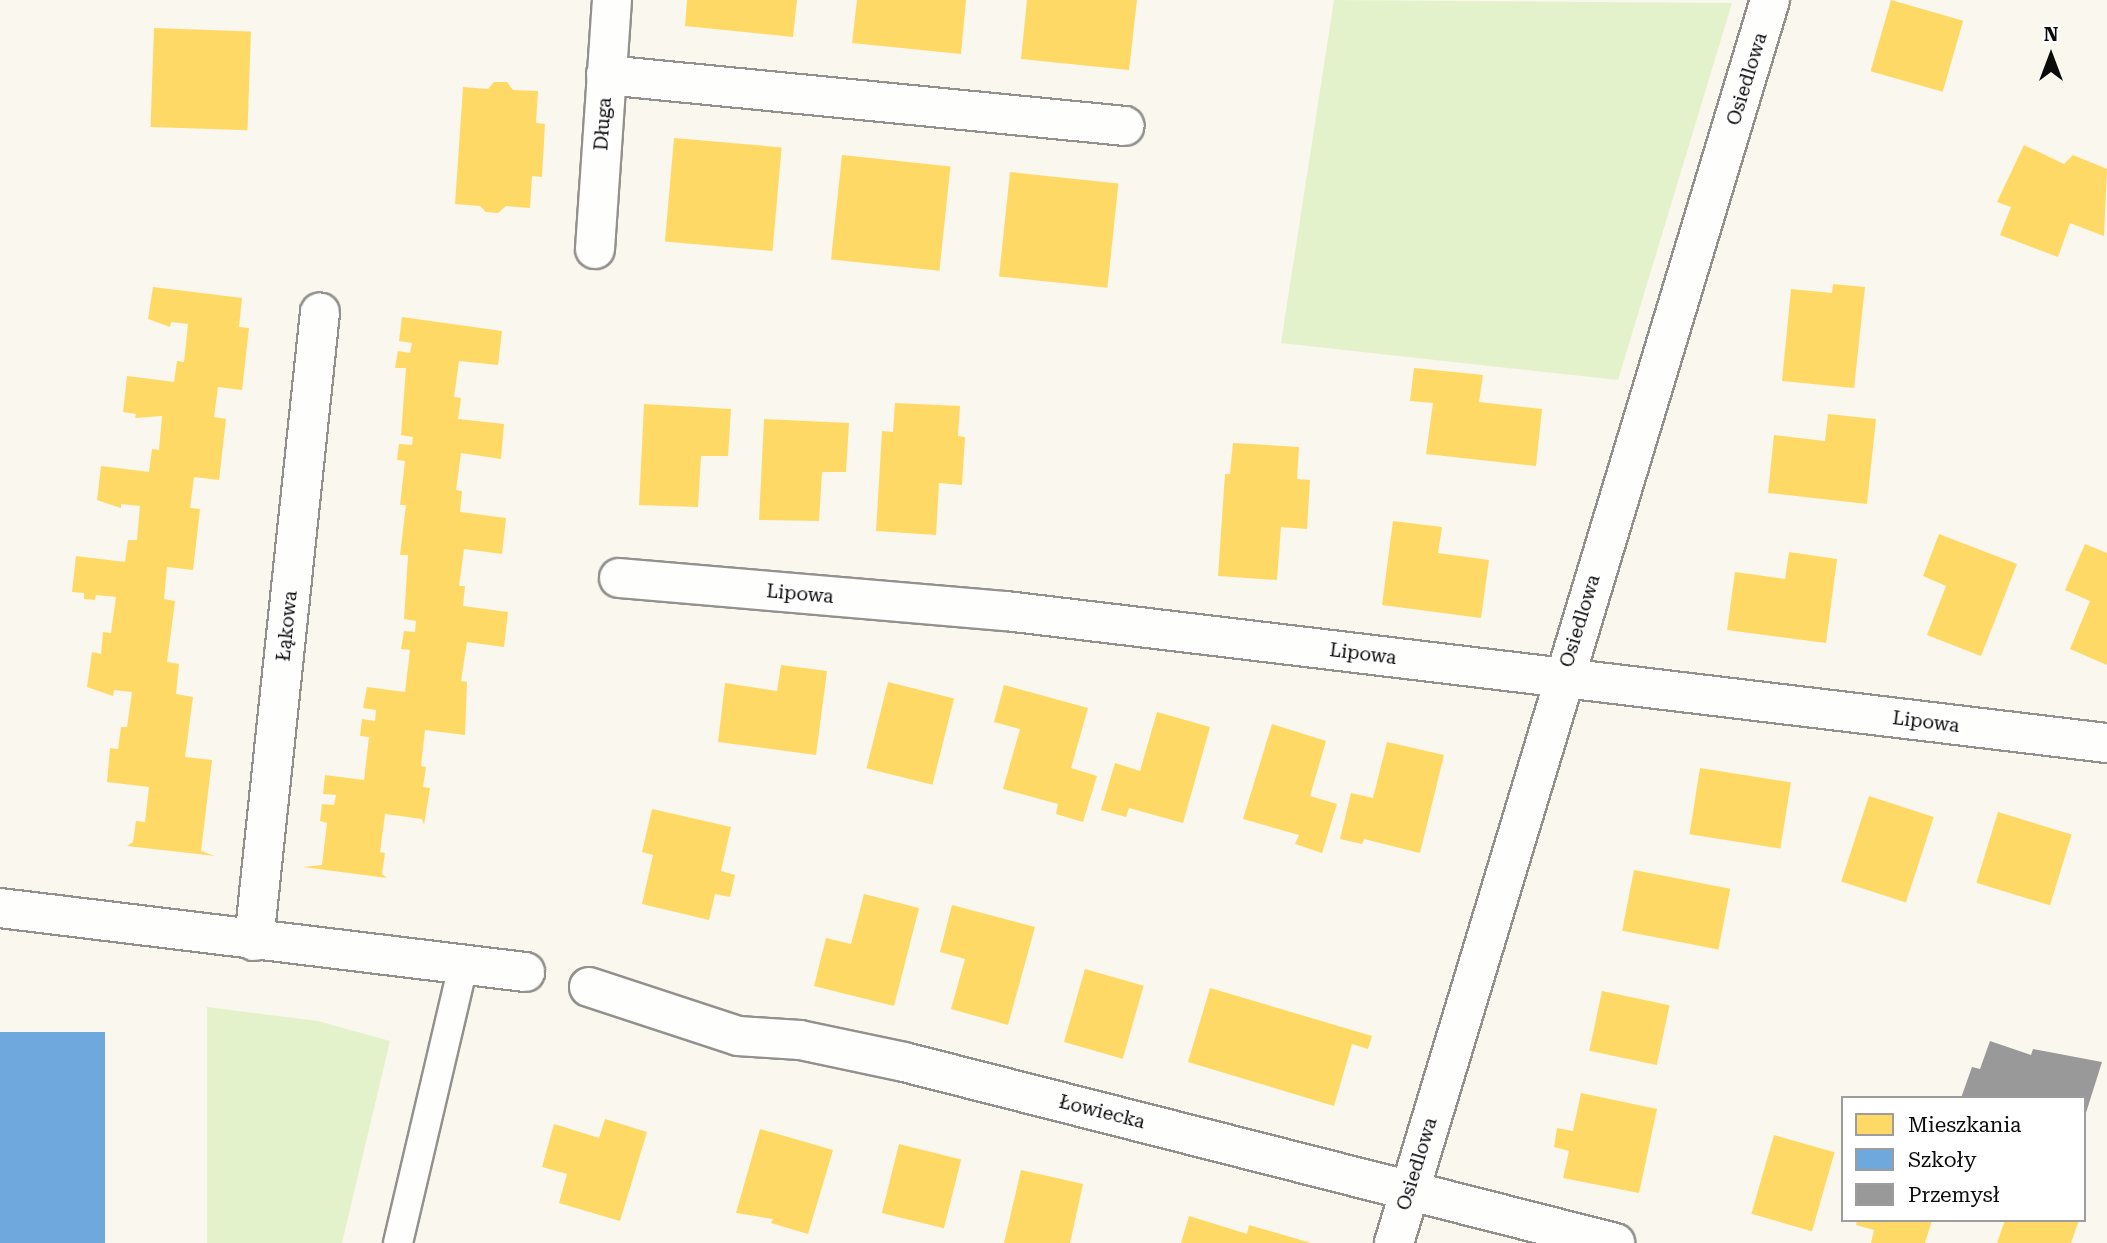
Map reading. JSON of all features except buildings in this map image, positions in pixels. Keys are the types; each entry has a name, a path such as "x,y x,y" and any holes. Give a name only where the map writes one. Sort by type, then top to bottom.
{"street":[{"name":"Długa","path":"595,249 612,0"},
{"name":"Osiedlowa","path":"1394,1243 1562,678 1770,0"},
{"path":"606,75 1125,126"},
{"name":"Łąkowa","path":"254,940 320,312"},
{"name":"Lipowa","path":"619,578 1006,611 2107,744"},
{"path":"0,908 526,972"},
{"name":"Łowiecka","path":"589,987 738,1036 800,1040 904,1062 1615,1243"}],"lane":[{"path":"398,1243 463,966"}],"green space":[{"path":"1334,0 1732,3 1618,380 1281,343"},
{"path":"207,1007 318,1021 390,1041 342,1243 207,1243"}]}
